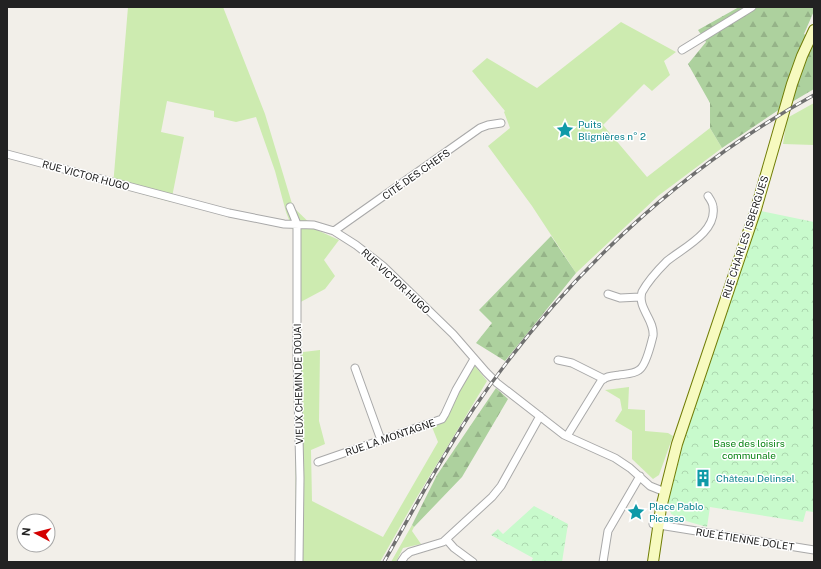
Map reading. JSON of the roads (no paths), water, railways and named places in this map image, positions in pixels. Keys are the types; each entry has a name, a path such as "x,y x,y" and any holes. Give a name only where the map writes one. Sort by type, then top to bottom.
{"main road":[{"name":"RUE CHARLES ISBERGUES","path":"648,562 662,491 756,209 792,84 802,56 814,30"},
{"name":"RUE CHARLES ISBERGUES","path":"653,562 656,524"}],"street":[{"path":"682,50 752,7"},
{"name":"CITÉ DES CHEFS","path":"334,231 480,128 488,125 501,124"},
{"name":"RUE VICTOR HUGO","path":"7,154 229,213 284,224 319,226 334,231 356,245 383,266 453,334 494,381 568,436 616,458 640,476 650,486 662,491"},
{"path":"568,436 600,383 604,379 609,376 635,372 644,364 653,332 652,325 640,297 646,285 664,265 706,230 713,211 713,205 708,196"},
{"name":"VIEUX CHEMIN DE DOUAI","path":"290,207 297,224 297,355 300,492 299,562"},
{"path":"608,294 620,298 640,297"},
{"name":"RUE LA MONTAGNE","path":"318,462 444,417 456,390 474,359"},
{"path":"558,360 572,363 604,379"},
{"path":"355,368 381,440"},
{"path":"401,562 410,552 437,545 447,540 495,494 540,416"},
{"path":"603,562 608,531 640,476"},
{"name":"RUE ÉTIENNE DOLET","path":"656,524 814,550"},
{"path":"447,540 454,548 473,562"}],"railway":[{"path":"384,562 439,465 474,408 508,361 584,272 670,193 716,158 764,125 814,95"}],"place":[{"name":"Puits Blignières n° 2","path":"565,130"},
{"name":"Château Delinsel","path":"703,478"},
{"name":"Place Pablo Picasso","path":"636,512"}],"park label":[{"name":"Base des loisirs communale","path":"749,448"}]}
